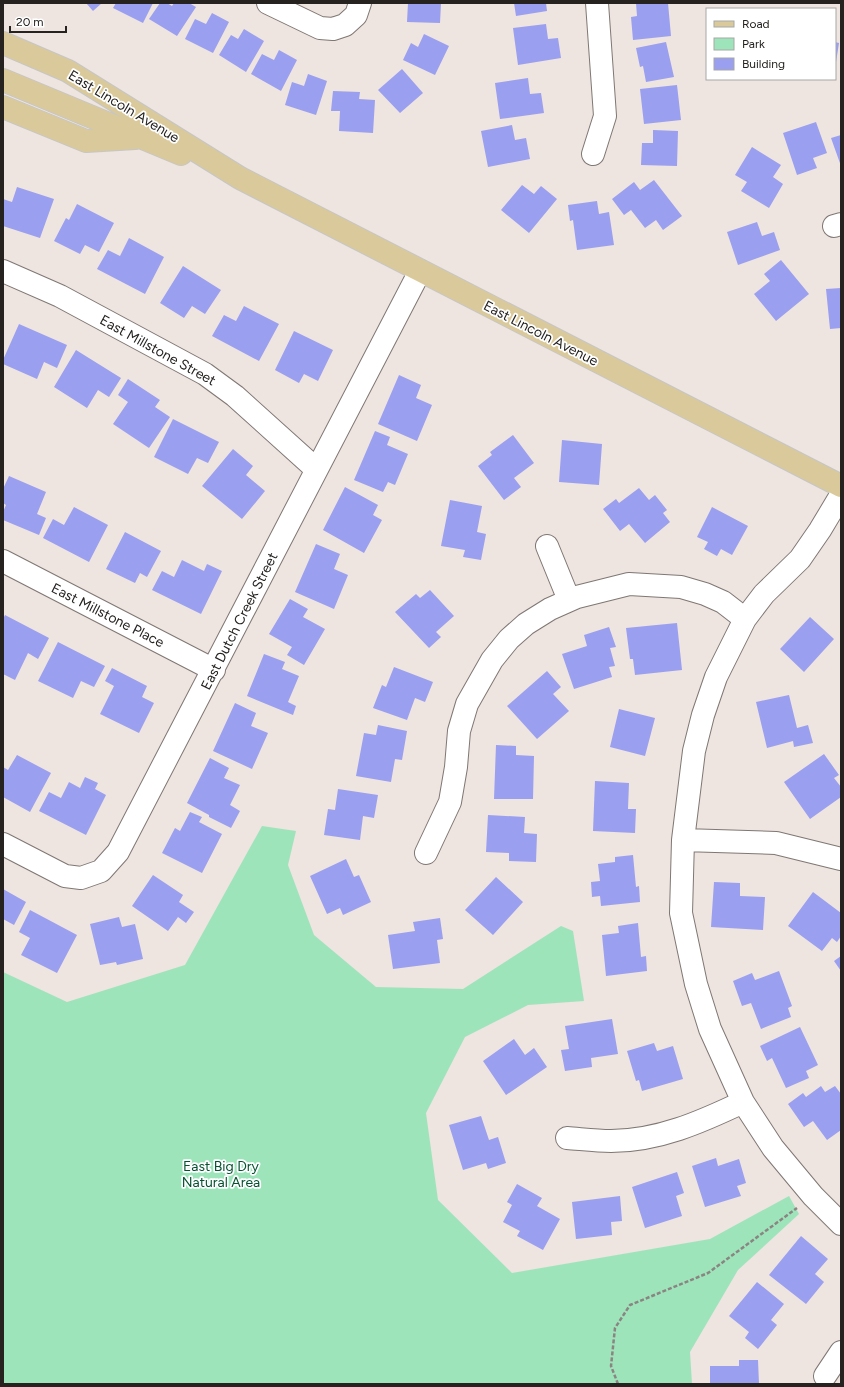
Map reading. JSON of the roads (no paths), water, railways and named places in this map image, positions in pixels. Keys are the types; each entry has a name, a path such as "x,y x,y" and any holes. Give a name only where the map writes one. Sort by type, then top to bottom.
{"main road":[{"name":"East Lincoln Avenue","path":"3,43 68,71 240,178 841,486"},
{"name":"East Lincoln Avenue","path":"3,80 240,178"},
{"path":"3,107 86,141 142,138"}],"street":[{"path":"268,3 320,28 333,29 345,25 356,15 360,3"},
{"path":"593,154 605,116 596,3"},
{"name":"East Millstone Street","path":"3,271 60,296 205,374 235,396 316,469"},
{"name":"East Dutch Creek Street","path":"3,844 65,876 81,878 101,871 118,852 214,670 316,469 420,271"},
{"path":"841,495 800,559 764,594 745,619 716,677 703,715 694,751 683,840 681,913 696,984 710,1029 743,1102 773,1148 812,1196 841,1224"},
{"path":"547,546 569,600"},
{"name":"East Millstone Place","path":"3,561 214,670"},
{"path":"426,853 450,802 456,767 459,731 467,704 492,660 508,639 532,620 550,609 577,597 629,584 681,587 705,594 723,602 745,619"},
{"path":"683,840 776,843 840,857"},
{"path":"567,1138 610,1141 636,1139 671,1133 702,1121 743,1102"},
{"path":"825,1376 841,1352"}],"park label":[{"name":"East Big Dry Natural Area","path":"221,1174"}]}
